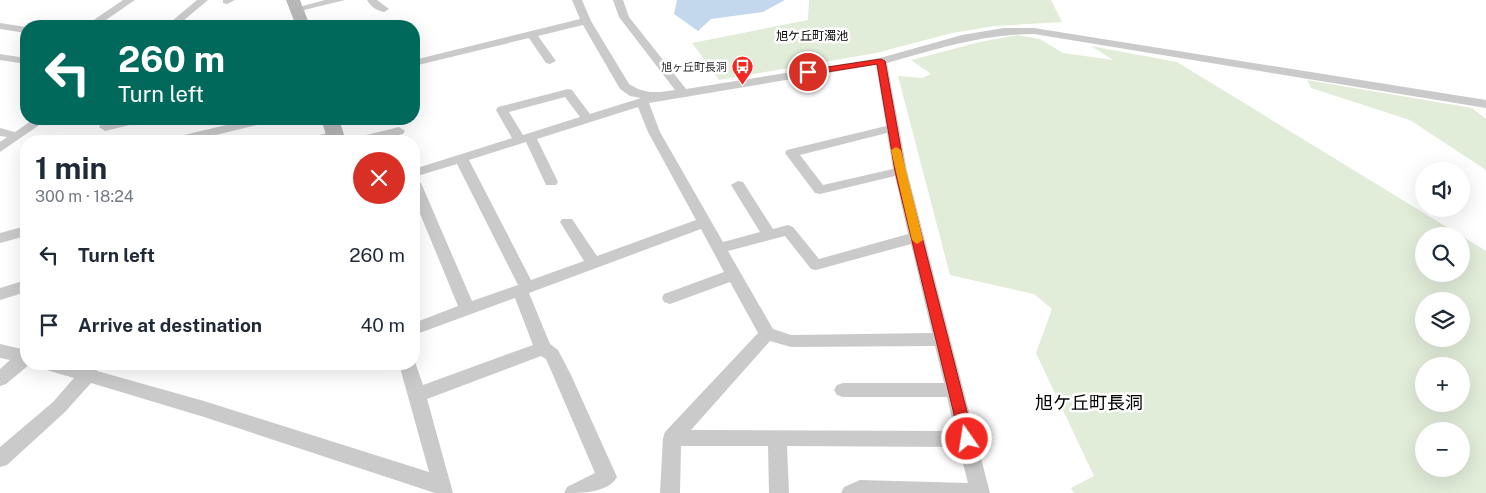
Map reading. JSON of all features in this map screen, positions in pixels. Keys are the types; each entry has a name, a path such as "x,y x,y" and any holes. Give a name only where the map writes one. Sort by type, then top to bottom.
{"street":[{"path":"99,20 130,0"},
{"path":"178,20 203,0"},
{"path":"300,20 294,5 340,0"},
{"path":"372,0 375,5 384,9"},
{"path":"577,0 586,20 624,86 634,92 656,97"},
{"path":"618,0 624,16 682,92"},
{"path":"420,62 586,20"},
{"path":"0,26 20,29"},
{"path":"420,171 656,97 881,61 962,38 1004,31 1034,31 1486,104"},
{"path":"531,34 550,61"},
{"path":"0,64 5,58 20,61"},
{"path":"851,493 860,488 980,492 900,171 881,61"},
{"path":"551,182 525,139 502,110 568,93 588,119"},
{"path":"642,102 654,132 767,334 792,341 943,339"},
{"path":"0,148 33,125"},
{"path":"201,135 241,125"},
{"path":"892,128 792,153 820,190 900,171"},
{"path":"383,135 399,131"},
{"path":"0,132 17,136"},
{"path":"462,158 523,288 543,348 552,355 562,375 606,477 574,493"},
{"path":"738,185 769,234"},
{"path":"420,197 467,308"},
{"path":"566,222 593,262"},
{"path":"420,327 706,222"},
{"path":"720,248 788,230 816,264 917,237"},
{"path":"0,238 20,233"},
{"path":"670,298 734,274"},
{"path":"0,294 20,288"},
{"path":"670,493 672,438 767,334"},
{"path":"416,396 543,348"},
{"path":"0,351 20,356"},
{"path":"0,379 20,362"},
{"path":"0,459 59,407 89,370 443,489"},
{"path":"410,370 443,489"},
{"path":"843,390 955,390"},
{"path":"672,438 967,439"},
{"path":"777,439 779,493"}],"green space":[{"path":"809,0 1051,0 1062,22 995,26 952,33 876,53 719,80 692,43 808,20"},
{"path":"1018,35 1040,39 1063,53 1113,60 1091,46 1177,62 1415,208 1415,217 1430,217 1447,227 1415,227 1415,282 1470,282 1470,241 1486,251 1486,493 1074,493 1071,488 1094,476 1036,353 1052,309 1034,294 950,275 898,76 922,78 931,74 911,60 980,42"},
{"path":"1307,80 1472,108 1486,119 1486,170 1410,120 1311,88"}],"water":[{"path":"677,0 785,0 763,12 711,19 698,31 674,14"}],"slow traffic":[{"path":"896,150 917,240"}],"place":[{"name":"旭ヶ丘町長洞","path":"743,86"}],"district":[{"name":"旭ケ丘町濁池","path":"812,36"},
{"name":"旭ケ丘町長洞","path":"1089,403"}],"route":[{"path":"808,72 881,61 900,171 967,439"}]}
